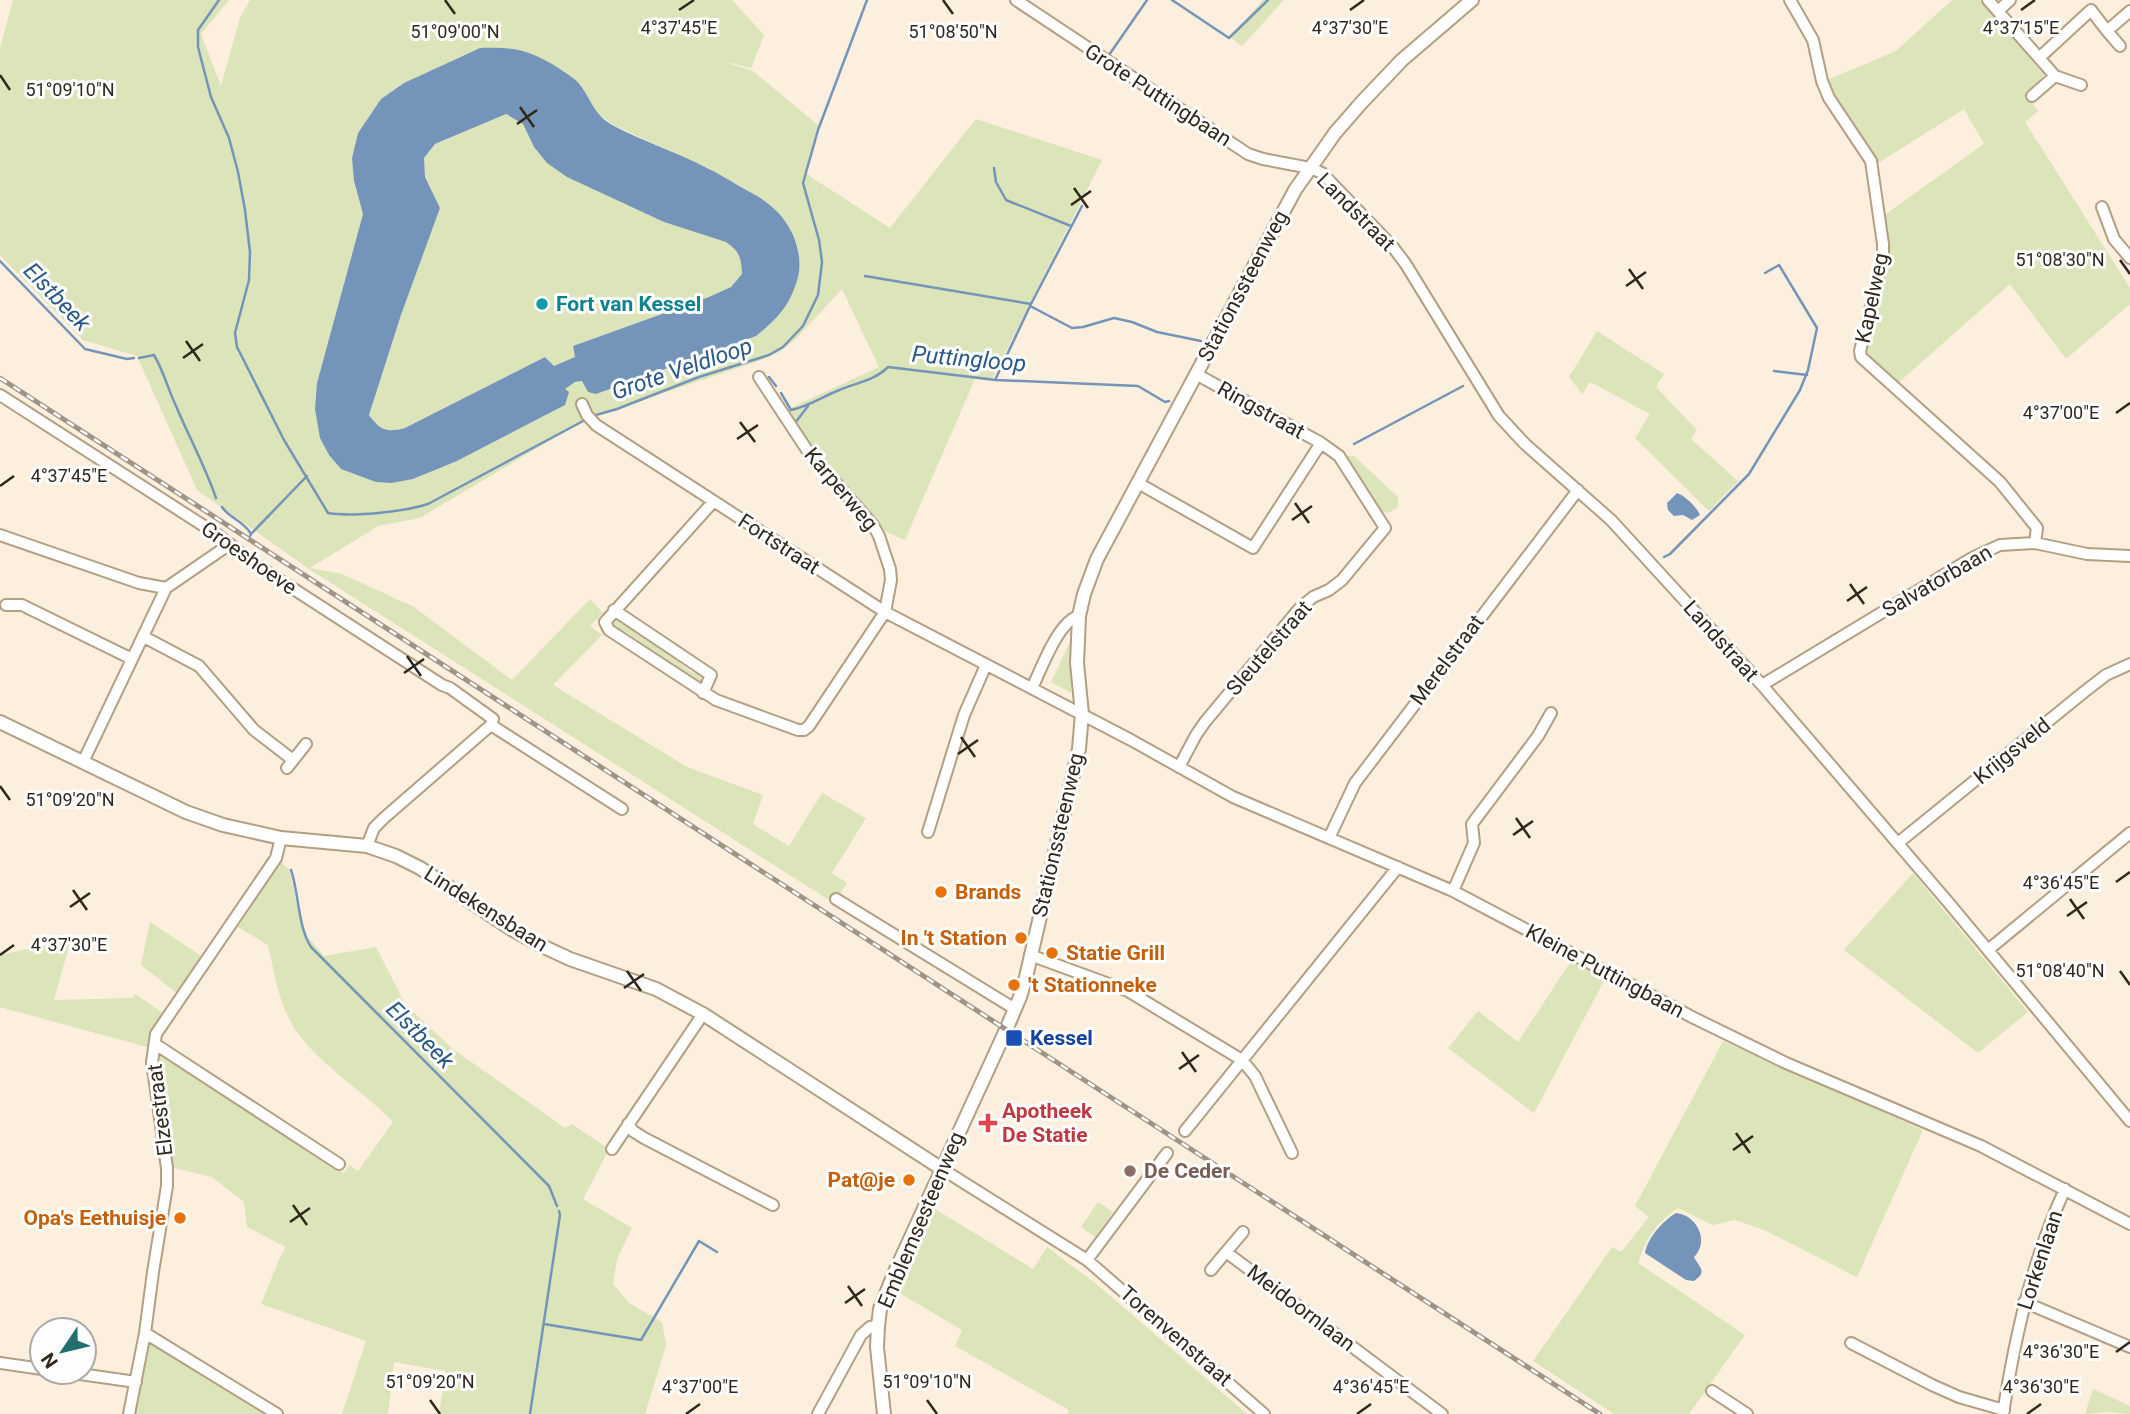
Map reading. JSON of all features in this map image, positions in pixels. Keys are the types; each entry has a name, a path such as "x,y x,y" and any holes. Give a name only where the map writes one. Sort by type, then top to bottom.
{"street":[{"name":"Grote Puttingbaan","path":"1016,0 1248,154 1310,168"},
{"name":"Stationssteenweg","path":"1004,1034 1026,977 1079,749 1082,714 1077,663 1079,616 1097,559 1295,190 1348,117 1382,80 1472,0"},
{"name":"Kapelweg","path":"1790,0 1813,40 1822,81 1829,98 1871,161 1883,257 1860,351 1861,358 2000,482 2037,528 2035,543"},
{"path":"1989,0 2055,76 2081,85"},
{"path":"1998,11 2010,0"},
{"path":"2039,58 2091,10 2120,46"},
{"path":"2107,31 2130,10"},
{"path":"2032,96 2055,76"},
{"name":"Landstraat","path":"1310,168 1322,173 1392,246 1499,416 1514,434 1611,520 1762,685 2130,1121"},
{"path":"2102,207 2115,239 2130,258"},
{"name":"Ringstraat","path":"1138,483 1253,548 1321,443 1196,374"},
{"name":"Karperweg","path":"759,377 807,450 873,525 890,569 891,580 884,612"},
{"name":"Groeshoeve","path":"0,395 230,544 255,564 450,688 493,719 491,725 622,809"},
{"name":"Fortstraat","path":"583,406 596,425 884,612 1082,714"},
{"name":"Sleutelstraat","path":"1179,767 1205,722 1299,609 1313,597 1342,580 1385,528 1339,456 1321,443"},
{"name":"Merelstraat","path":"1329,838 1355,783 1578,490"},
{"path":"713,502 605,622 609,630 703,693 733,707 804,730 810,726 884,612"},
{"path":"0,535 139,583 166,588"},
{"name":"Salvatorbaan","path":"1762,685 1972,558 2000,545 2035,543 2087,554 2130,556"},
{"path":"83,762 166,588 230,544"},
{"path":"6,605 22,605 132,659"},
{"path":"614,610 711,675 703,693"},
{"name":"Stationssteenweg","path":"1032,688 1064,625 1072,617 1079,616"},
{"path":"144,637 199,666 254,730 290,764 306,744"},
{"name":"Krijgsveld","path":"1898,843 2106,675 2130,664"},
{"path":"928,832 964,715 986,665"},
{"path":"1453,891 1474,842 1472,824 1538,736 1551,713"},
{"name":"Kleine Puttingbaan","path":"1082,714 1240,800 1453,891 1763,1052 1981,1146 2130,1224"},
{"name":"Lindekensbaan","path":"0,722 186,812 223,825 281,838 367,846 396,856 420,868 513,930 542,946 656,989 703,1014 942,1169"},
{"path":"367,846 374,828 384,818 491,725"},
{"path":"1988,950 2130,833"},
{"name":"Elzestraat","path":"130,1414 167,1186 167,1168 152,1062 156,1034 276,858 281,838"},
{"path":"1185,1131 1398,867"},
{"path":"836,899 1015,1009"},
{"path":"1030,955 1128,991 1242,1060 1260,1086 1292,1153"},
{"path":"612,1149 703,1014"},
{"name":"Emblemsesteenweg","path":"884,1414 877,1347 880,1309 1004,1034"},
{"path":"155,1044 339,1164"},
{"path":"628,1124 644,1138 772,1205"},
{"path":"1087,1259 1167,1153"},
{"name":"Torenvenstraat","path":"942,1169 1087,1259 1264,1414"},
{"name":"Lorkenlaan","path":"2004,1412 2024,1302 2047,1228 2064,1189"},
{"name":"Meidoornlaan","path":"1211,1270 1243,1232"},
{"name":"Meidoornlaan","path":"1226,1252 1442,1414"},
{"path":"2024,1302 2130,1347"},
{"path":"818,1414 861,1335 870,1327 878,1326"},
{"path":"145,1333 277,1414"},
{"path":"1851,1343 1932,1385 2004,1412"},
{"path":"0,1363 28,1367"},
{"path":"98,1377 136,1382"},
{"path":"1712,1391 1747,1414"}],"green space":[{"path":"13,0 229,0 201,34 221,86 240,18 250,0 732,0 764,35 751,68 721,61 753,71 819,126 805,173 890,228 976,119 1102,160 991,381 975,379 905,540 880,529 784,411 879,367 842,289 794,341 779,352 586,419 420,518 378,526 310,568 342,574 414,607 512,680 590,599 603,613 590,626 602,635 553,685 687,767 763,795 753,824 789,846 822,793 866,818 832,873 847,883 835,901 832,902 309,569 197,490 137,356 83,340 0,255 0,48","holes":["480,48 551,64 580,84 597,113 613,125 708,168 773,207 791,232 798,248 800,266 571,385 565,389 565,405 457,461 414,479 317,383 363,214 354,181 352,158 358,133 381,99 404,83"]},
{"path":"1263,0 1284,0 1242,46 1230,37"},
{"path":"1952,0 1980,0 2044,75 2026,94 2038,111 2025,122 2130,288 2130,304 2066,359 2010,284 1897,384 1865,352 1889,250 1883,216 1984,144 1964,109 1875,165 1865,140 1837,104 1825,81 1896,51"},
{"path":"505,114 523,124 534,147 664,222 726,242 739,255 742,274 731,287 709,297 573,346 576,357 554,366 545,357 405,428 384,429 369,415 401,315 440,208 425,177 424,159 434,145"},
{"path":"1597,331 1664,374 1656,387 1697,430 1691,439 1738,481 1709,511 1635,438 1650,414 1590,382 1582,394 1569,377"},
{"path":"1346,456 1354,456 1398,497 1398,507 1388,513 1379,510"},
{"path":"617,619 685,659 679,663 693,673 702,671 706,677 702,686 632,644 638,640 624,631 615,632 613,623"},
{"path":"1070,642 1070,646 1071,693 1051,682"},
{"path":"280,862 289,869 308,937 324,956 376,947 405,1004 453,1049 565,1128 572,1124 609,1149 583,1199 632,1228 617,1259 613,1284 629,1303 662,1322 666,1345 645,1414 439,1414 446,1371 394,1362 388,1414 342,1414 366,1341 261,1304 286,1247 247,1227 244,1202 212,1177 170,1167 156,1058 163,1054 344,1173 350,1165 358,1171 393,1122 307,1045 291,1022 282,1001 268,945 238,927"},
{"path":"1913,873 2028,1012 1978,1053 1844,950"},
{"path":"150,922 201,956 177,993 141,965"},
{"path":"71,939 54,1000 133,998 135,994 163,1013 147,1047 0,1007 0,951 1,955"},
{"path":"1571,961 1605,979 1534,1113 1448,1048 1478,1011 1518,1042"},
{"path":"1723,1041 1923,1130 1857,1277 1764,1230 1735,1220 1713,1225 1678,1208 1664,1219 1649,1238 1638,1263 1745,1335 1689,1414 1614,1414 1533,1361 1612,1247 1621,1252 1649,1217 1635,1206"},
{"path":"1098,1202 1113,1212 1095,1237 1081,1227"},
{"path":"935,1209 1033,1269 1047,1247 1100,1287 1247,1414 1067,1414 1069,1410 955,1346 962,1330 893,1289"},
{"path":"151,1341 271,1414 131,1414 148,1344"},
{"path":"2093,1389 2130,1406 2130,1414 2085,1414"}],"water":[{"path":"480,48 522,51 549,63 579,83 607,122 715,172 760,198 785,220 794,238 799,258 798,277 787,304 756,336 596,394 588,392 582,381 575,382 565,389 569,392 565,405 457,461 413,479 391,483 376,482 341,469 320,438 315,409 317,383 363,214 354,181 352,158 358,133 381,99 404,83","holes":["506,114 523,124 534,147 547,163 567,177 664,222 726,242 739,255 742,274 731,287 709,297 573,346 575,357 554,366 545,357 405,428 384,429 369,415 401,315 440,208 425,177 424,158 435,144"]},
{"path":"1677,493 1691,503 1700,515 1692,520 1683,515 1674,516 1668,510 1667,503"},
{"path":"1676,1213 1690,1218 1701,1237 1699,1251 1694,1257 1701,1275 1694,1281 1686,1280 1645,1253 1657,1230"}],"waterway":[{"path":"219,0 198,30 198,47 211,97 229,138 245,210 250,252 249,280 235,333 237,347 284,440 328,513 378,513 428,504 585,420"},
{"name":"Grote Veldloop","path":"596,415 699,377 769,355 783,347 803,326 818,295 822,262 819,240 803,183 818,130 867,0"},
{"path":"1109,55 1147,0"},
{"path":"1172,0 1229,38 1268,0"},
{"path":"994,168 996,182 1006,200 1071,226"},
{"path":"996,378 1082,206"},
{"name":"Elstbeek","path":"0,261 85,349 127,359 134,358"},
{"name":"Puttingloop","path":"1664,557 1749,474 1800,390 1808,370 1817,328 1779,265 1765,273"},
{"path":"865,276 1031,304"},
{"path":"1032,307 1072,328 1114,318 1157,332 1201,341"},
{"name":"Elstbeek","path":"139,358 154,355 216,498"},
{"name":"Puttingloop","path":"781,393 791,410 797,409 870,379 888,367 996,380 1138,386 1165,402 1169,401"},
{"path":"1774,371 1807,375"},
{"name":"Puttingloop","path":"769,377 776,386"},
{"name":"Puttingloop","path":"1354,444 1463,386"},
{"path":"795,423 808,406"},
{"name":"Grote Veldloop","path":"251,534 307,476"},
{"name":"Elstbeek","path":"222,507 244,526 250,536"},
{"name":"Elstbeek","path":"291,870 301,920 311,947 549,1186 557,1206"},
{"name":"Elstbeek","path":"530,1414 559,1211"},
{"path":"544,1324 641,1340 699,1241 717,1252"}],"railway":[{"path":"0,378 1600,1414"}],"place":[{"name":"Fort van Kessel","path":"542,304"},
{"name":"Brands","path":"941,892"},
{"name":"In 't Station","path":"1021,938"},
{"name":"Statie Grill","path":"1052,953"},
{"name":"'t Stationneke","path":"1014,985"},
{"name":"Kessel","path":"1014,1038"},
{"name":"Apotheek De Statie","path":"988,1123"},
{"name":"De Ceder","path":"1130,1171"},
{"name":"Pat@je","path":"909,1180"},
{"name":"Opa's Eethuisje","path":"180,1218"}]}
